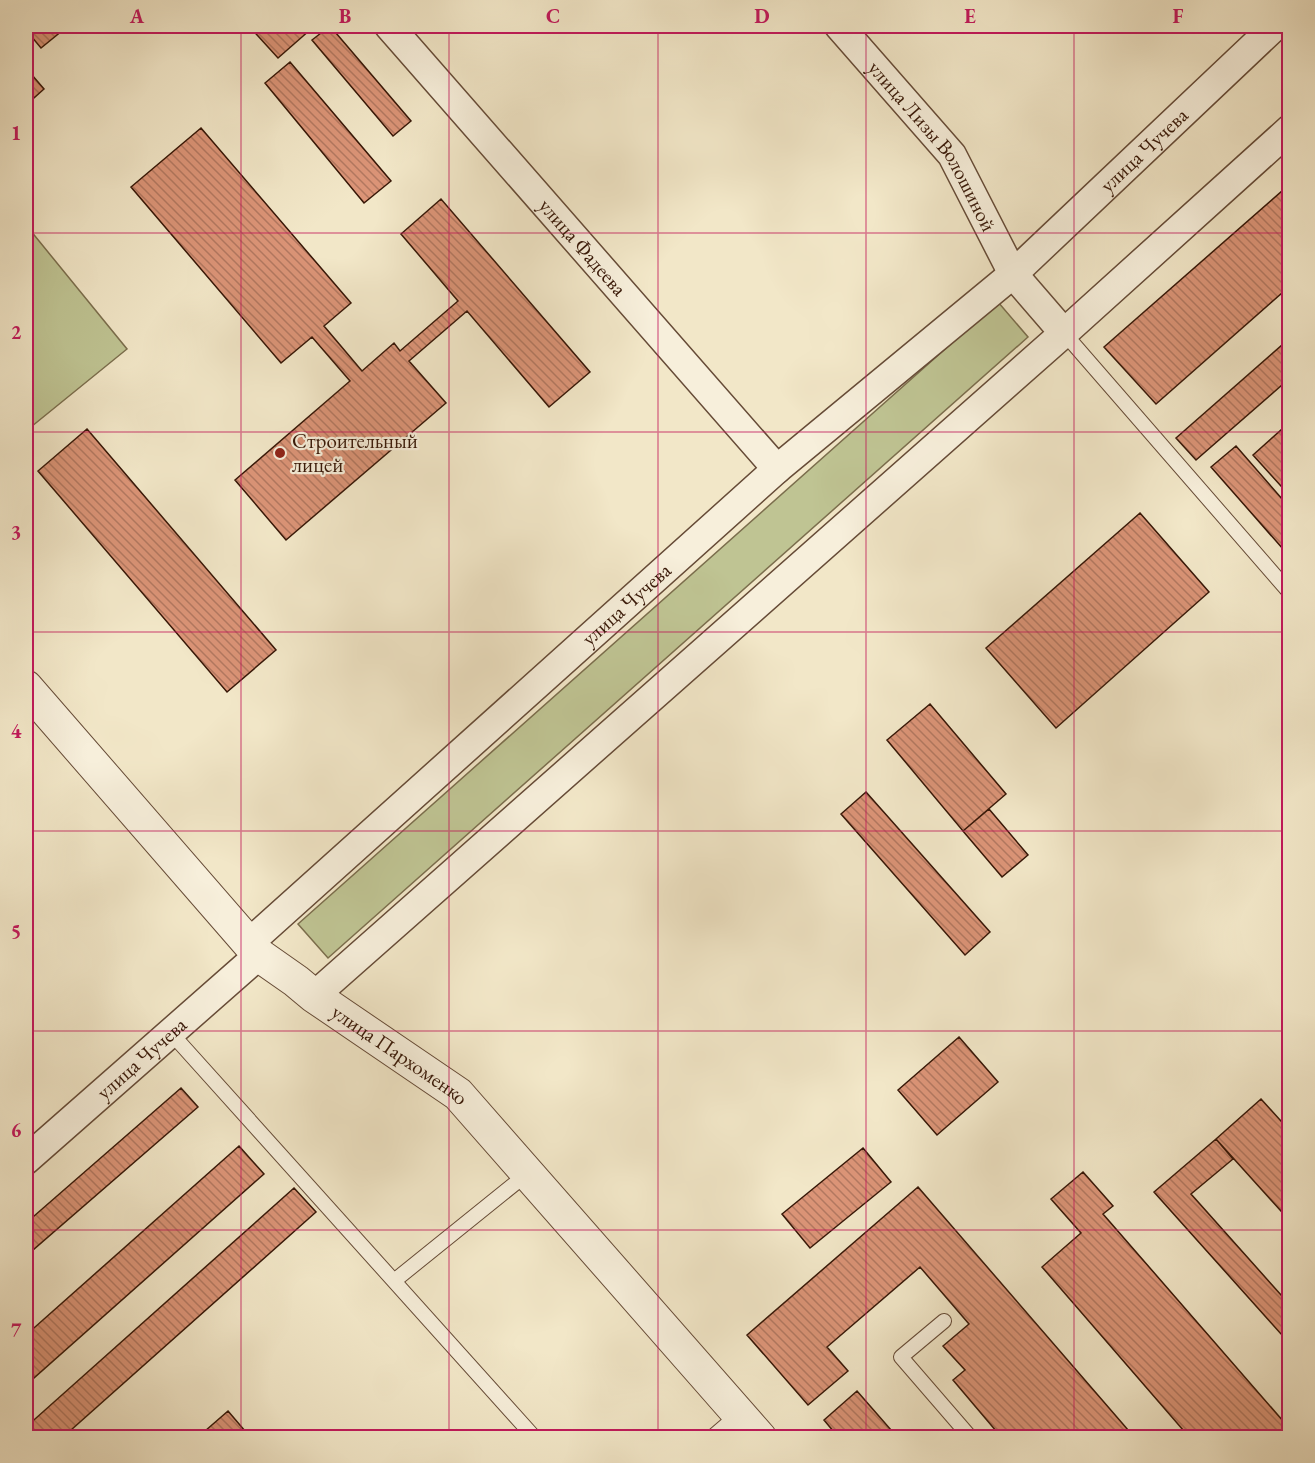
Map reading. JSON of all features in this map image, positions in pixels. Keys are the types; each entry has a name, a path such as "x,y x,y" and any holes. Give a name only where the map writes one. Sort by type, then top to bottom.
{"street":[{"name":"улица Фадеева","path":"389,26 777,469"},
{"name":"улица Лизы Волошиной","path":"839,26 952,155 1013,274"},
{"name":"улица Чучева","path":"26,1160 171,1033 254,949 777,469 1013,274 1268,28"},
{"path":"314,996 1064,333 1290,129"},
{"path":"1013,274 1064,333"},
{"name":"улица Пархоменко","path":"26,687 254,949 314,996 458,1094 749,1426"}],"lane":[{"path":"1064,333 1290,592"},
{"path":"171,1033 535,1437"},
{"path":"394,1281 528,1173"},
{"path":"944,1321 900,1357 971,1437"},
{"path":"711,1437 749,1426"}],"green space":[{"path":"26,225 127,349 26,431"},
{"path":"998,302 1028,337 328,958 298,924"}],"building":[{"path":"26,26 68,26 41,48 26,30"},
{"path":"249,26 307,26 310,30 278,58"},
{"path":"330,26 411,121 393,136 312,40"},
{"path":"290,62 391,181 364,203 265,83"},
{"path":"26,68 44,89 26,105"},
{"path":"201,128 351,303 324,326 362,371 394,343 400,351 458,301 401,234 441,199 590,372 549,407 467,311 409,361 446,403 286,540 235,480 350,381 312,337 281,363 131,187"},
{"path":"1290,184 1290,286 1156,404 1104,347"},
{"path":"1290,338 1290,378 1196,460 1176,438"},
{"path":"1290,422 1290,494 1289,495 1253,455"},
{"path":"87,429 276,650 227,692 38,471"},
{"path":"1236,446 1290,508 1290,557 1211,467"},
{"path":"1140,513 1209,592 1056,728 986,648"},
{"path":"930,704 1006,794 963,831 887,740"},
{"path":"866,792 990,932 965,955 841,814"},
{"path":"989,809 1028,855 1002,877 963,831"},
{"path":"959,1037 998,1082 937,1135 898,1090"},
{"path":"181,1088 198,1107 26,1256 26,1223"},
{"path":"1261,1099 1290,1131 1290,1221 1216,1139"},
{"path":"1216,1139 1233,1159 1191,1194 1290,1305 1290,1339 1281,1334 1154,1192"},
{"path":"239,1146 264,1174 26,1385 26,1335"},
{"path":"863,1148 891,1182 810,1248 782,1214"},
{"path":"1083,1172 1113,1206 1103,1214 1290,1429 1290,1438 1190,1438 1042,1267 1081,1233 1051,1199"},
{"path":"918,1187 1135,1438 1002,1438 953,1380 965,1370 943,1346 969,1324 920,1267 827,1347 848,1371 808,1405 747,1335"},
{"path":"294,1188 316,1212 62,1438 26,1438 26,1427"},
{"path":"857,1391 898,1438 839,1438 824,1420"},
{"path":"228,1411 251,1438 197,1438"}],"place":[{"name":"Строительный лицей","path":"280,453"}]}
